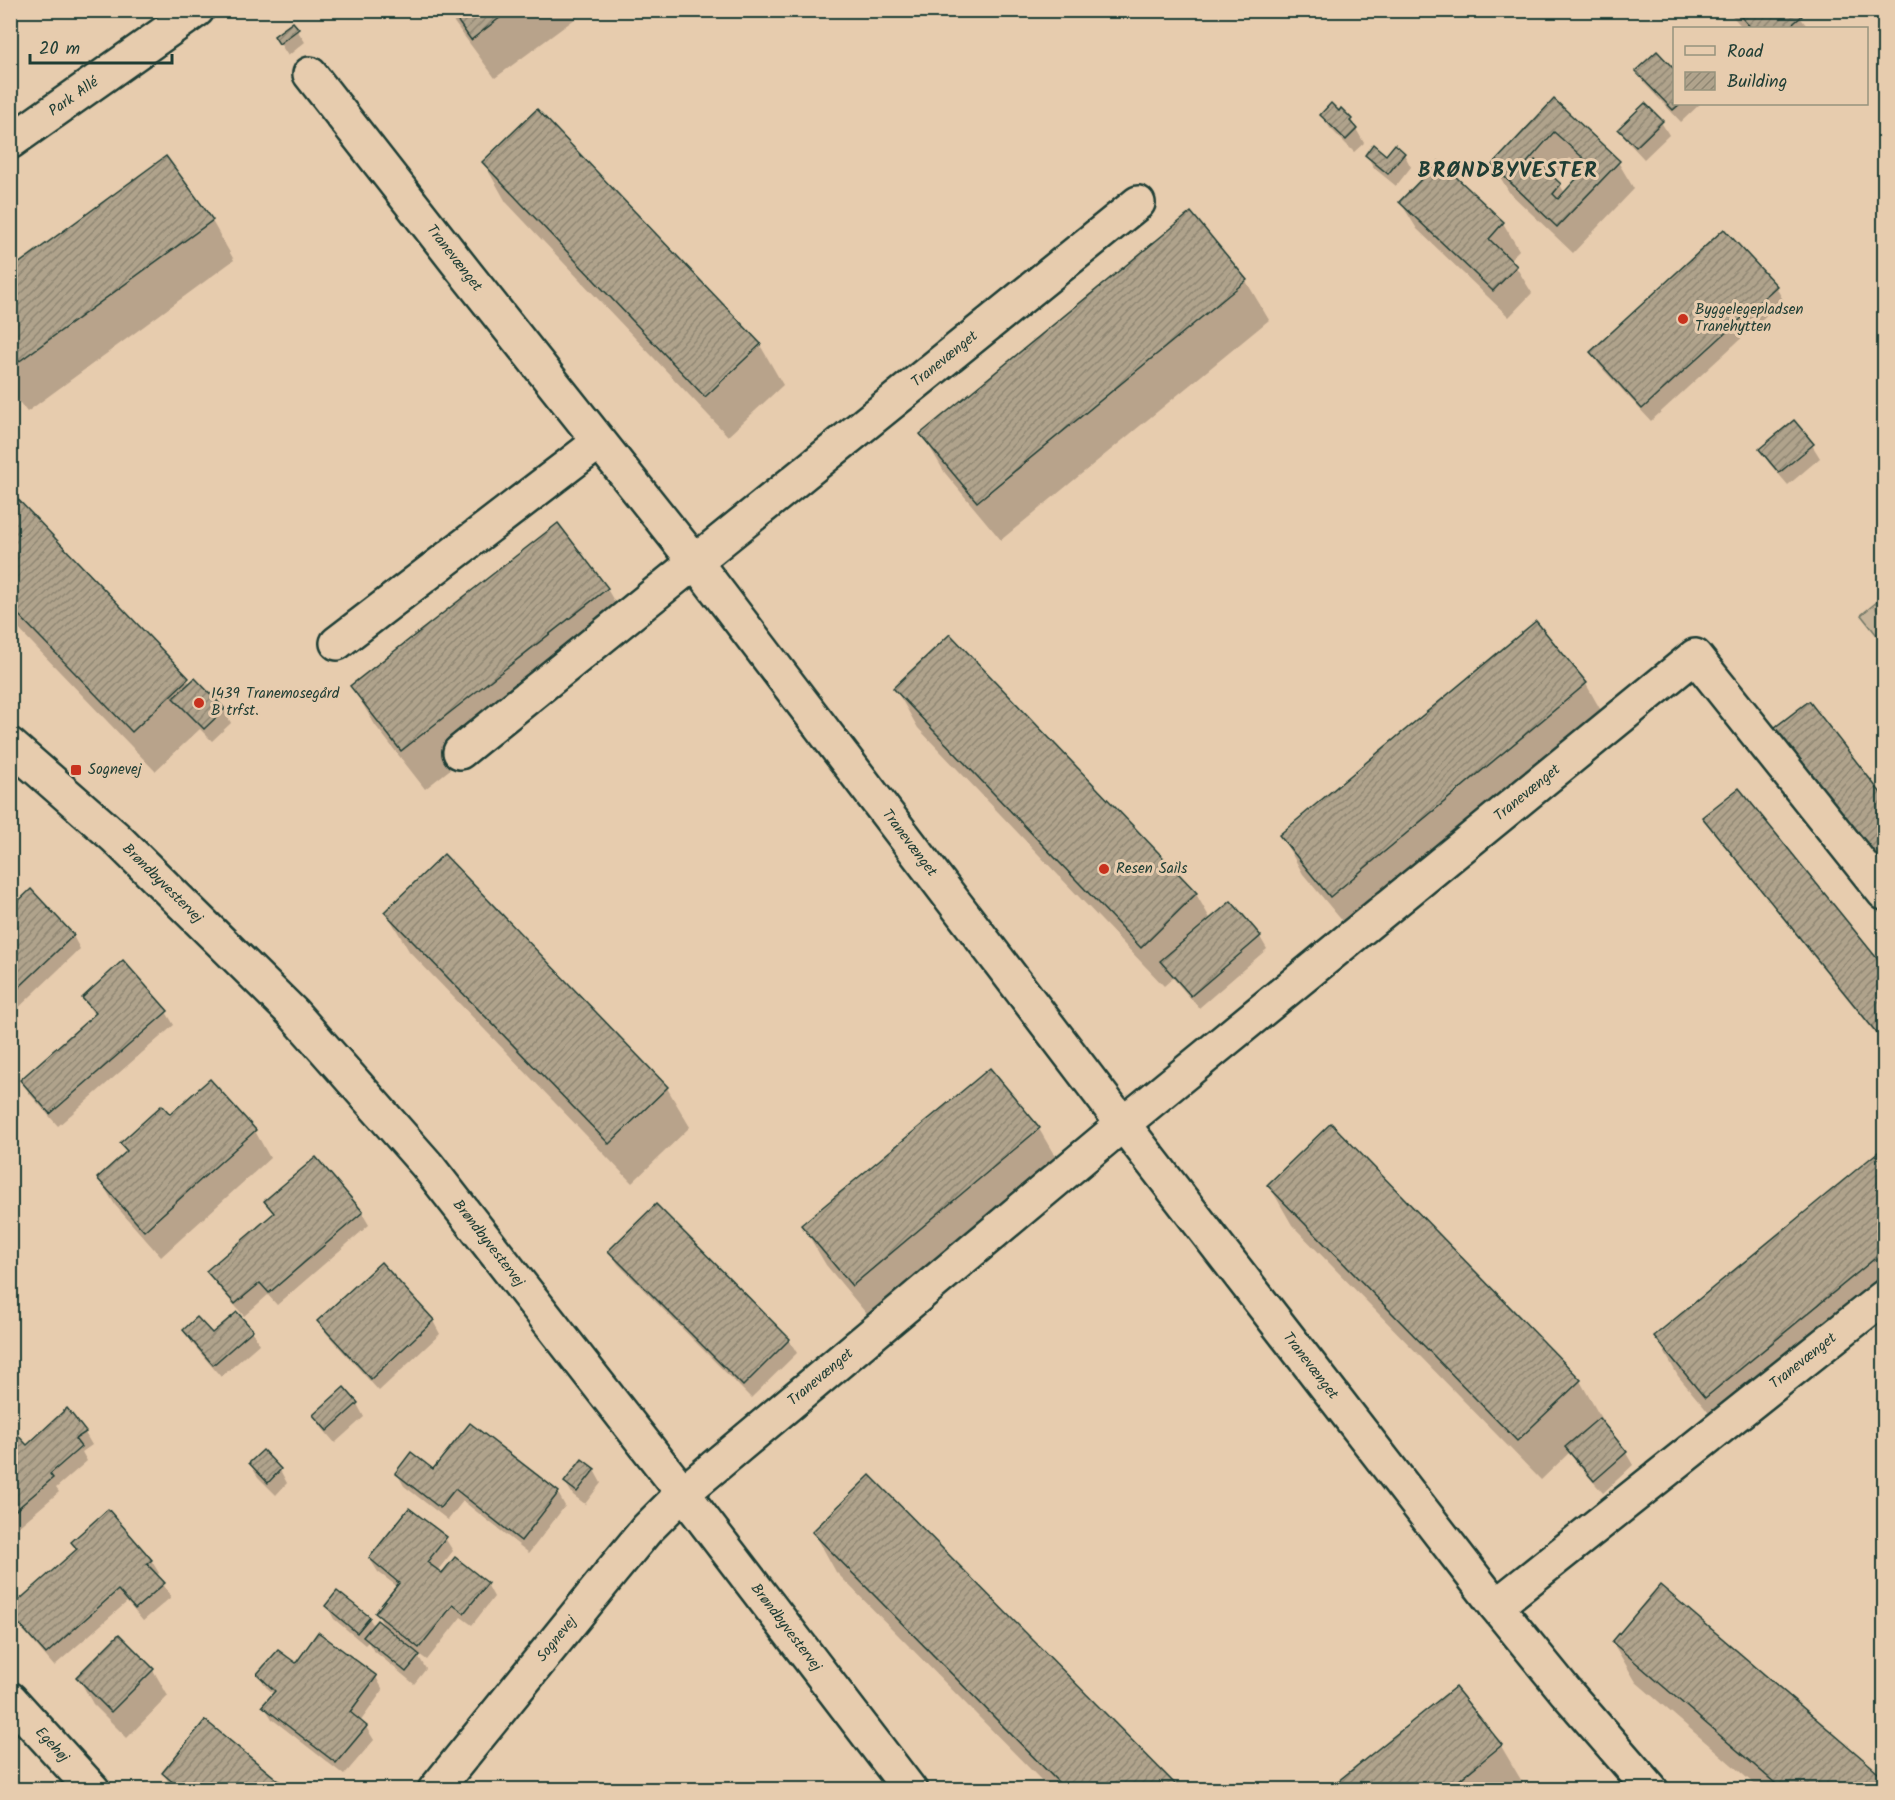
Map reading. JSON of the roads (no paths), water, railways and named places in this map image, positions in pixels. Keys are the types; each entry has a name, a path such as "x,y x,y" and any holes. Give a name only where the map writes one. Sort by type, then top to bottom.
{"street":[{"name":"Park Allé","path":"10,142 197,10"},
{"name":"Tranevænget","path":"310,74 696,563 1124,1124 1496,1605 1566,1692 1651,1790"},
{"name":"Tranevænget","path":"460,752 1138,203"},
{"path":"337,643 599,442"},
{"name":"Tranevænget","path":"683,1493 1124,1124 1695,656 1884,893"},
{"name":"Brøndbyvestervej","path":"10,745 115,837 293,1013 427,1165 683,1493 910,1790"},
{"name":"Tranevænget","path":"1496,1605 1884,1297"},
{"name":"Sognevej","path":"435,1790 647,1529 683,1493"},
{"name":"Egehøj","path":"10,1699 93,1790"}],"place":[{"name":"Byggelegepladsen Tranehytten","path":"1683,319"},
{"name":"1439 Tranemosegård B trfst.","path":"199,703"},
{"name":"Sognevej","path":"76,770"},
{"name":"Resen Sails","path":"1104,869"}],"district":[{"name":"BRØNDBYVESTER","path":"1508,171"}]}
